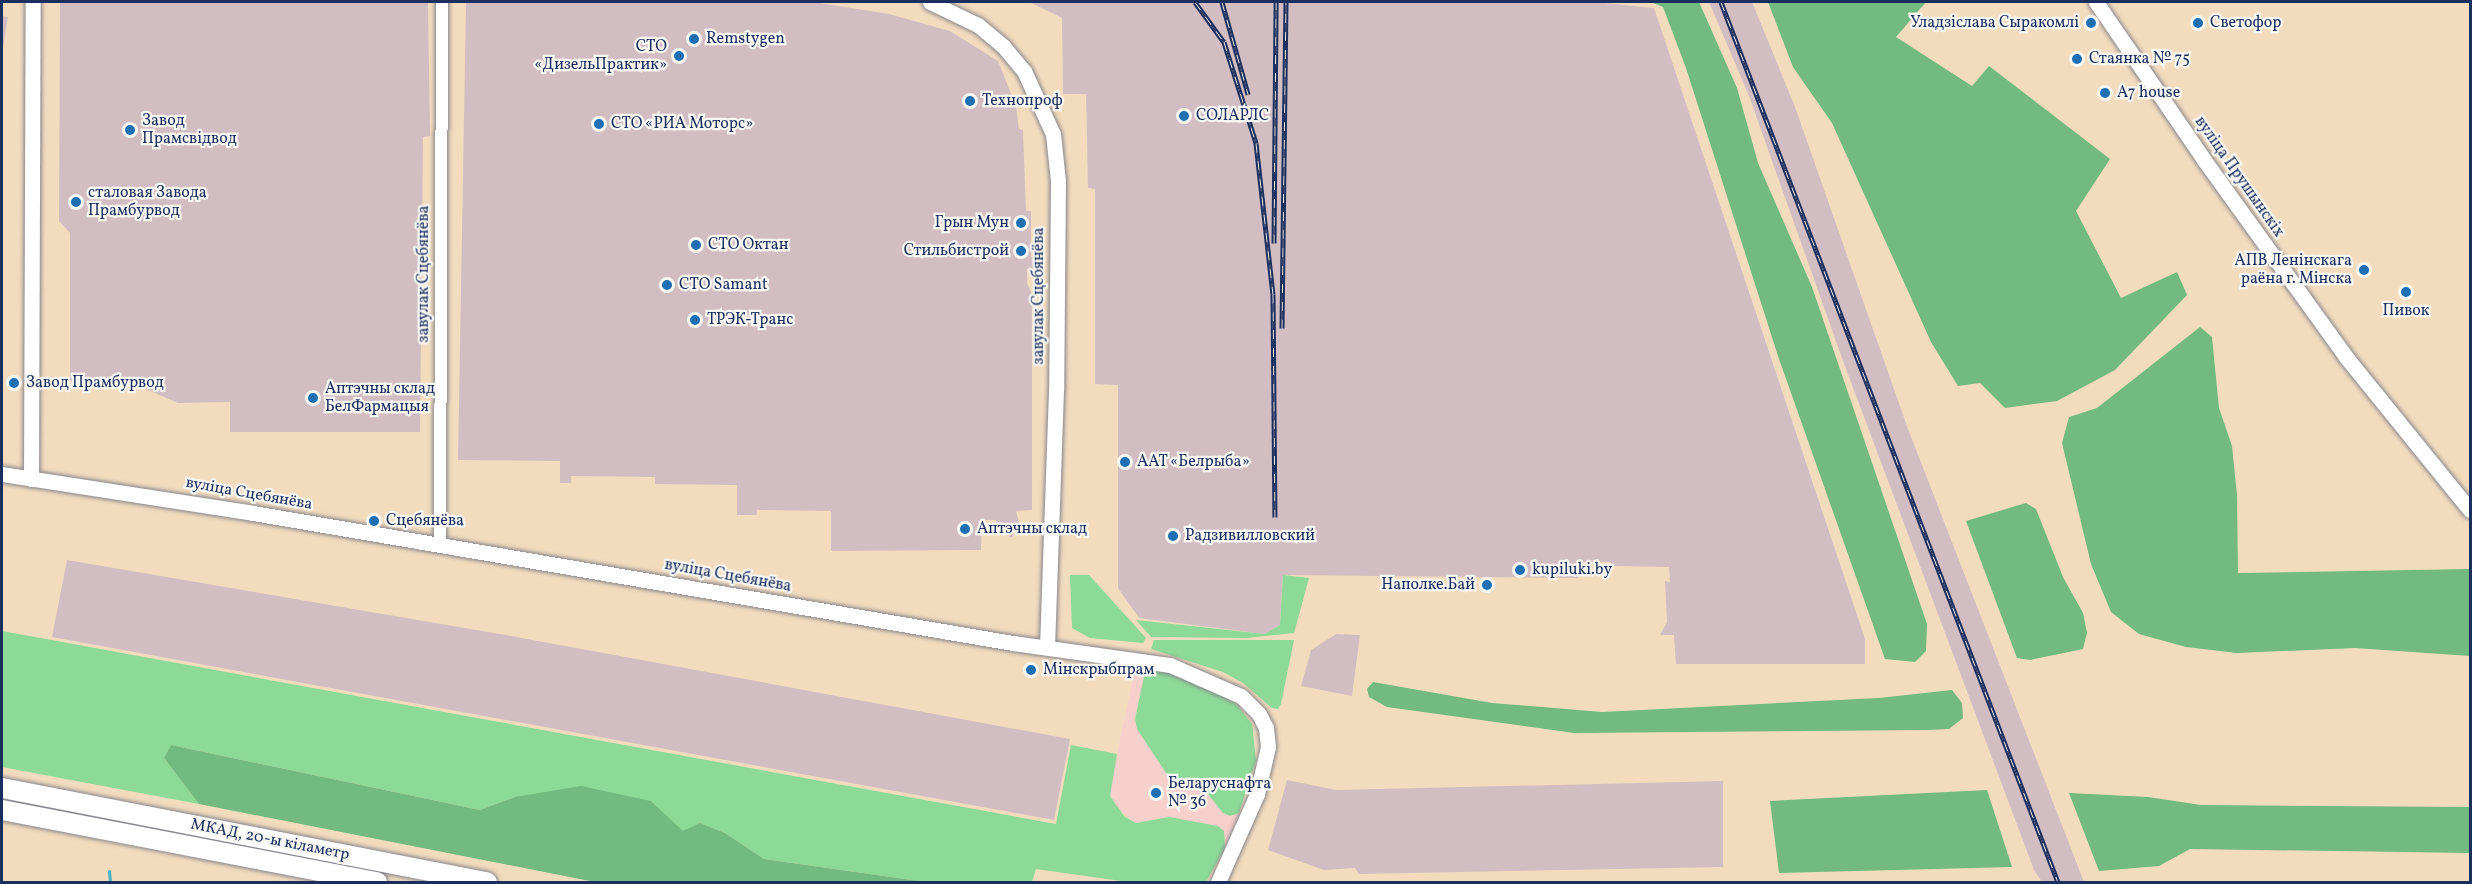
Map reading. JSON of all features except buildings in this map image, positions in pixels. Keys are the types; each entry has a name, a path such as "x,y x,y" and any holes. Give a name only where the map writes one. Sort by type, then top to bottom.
{"highway":[{"name":"МКАД, 20-ы кіламетр","path":"2,788 487,882"},
{"name":"МКАД, 20-ы кіламетр","path":"2,810 377,882"}],"street":[{"path":"31,479 33,2"},
{"name":"завулак Сцебянёва","path":"440,545 442,2"},
{"name":"завулак Сцебянёва","path":"930,2 978,25 1003,46 1024,71 1053,134 1058,181 1056,390 1047,646"},
{"name":"вуліца Прушынскіх","path":"2096,2 2204,160 2346,357 2470,510"},
{"name":"вуліца Сцебянёва","path":"2,474 1170,665 1225,686 1259,714 1268,739 1266,762 1257,794 1218,882"}],"shaded area":[{"path":"60,2 428,2 430,136 423,137 420,432 230,432 230,402 178,403 127,381 70,381 70,233 59,221"},
{"path":"466,2 813,2 889,14 950,31 998,61 1016,106 1019,129 1023,130 1026,211 1031,211 1031,257 1034,257 1034,269 1027,269 1027,283 1032,294 1032,510 1016,511 1020,527 1013,527 1013,537 1009,537 1009,527 997,527 996,520 982,520 981,550 831,551 831,511 757,510 757,515 737,515 737,485 655,484 655,477 571,476 571,483 560,483 560,461 458,460"},
{"path":"1029,2 1595,2 1654,8 1865,639 1865,664 1676,664 1674,635 1660,635 1667,622 1665,581 1670,582 1669,567 1611,566 1611,562 1579,562 1578,578 1283,575 1280,625 1265,634 1139,618 1118,588 1118,385 1095,384 1095,189 1088,188 1086,94 1063,94 1062,18"},
{"path":"1709,2 1752,2 1795,107 1908,429 2084,882 2042,882 2034,870 1843,361 1749,96"},
{"path":"2,16 8,17 2,54"},
{"path":"67,560 511,636 1070,739 1054,820 52,637"},
{"path":"1336,634 1360,635 1352,696 1301,686 1311,650"},
{"path":"1130,666 1149,670 1135,719 1170,779 1202,787 1230,816 1239,813 1225,848 1226,837 1169,817 1136,823 1114,806 1110,787 1134,673"},
{"path":"1287,780 1336,790 1723,781 1723,867 1359,874 1355,868 1324,870 1268,850"}],"green space":[{"path":"1651,2 1699,2 1737,88 1758,163 1812,287 1927,624 1926,651 1915,662 1885,659 1778,356 1686,68 1663,7"},
{"path":"1768,2 1926,2 1896,37 1972,86 1989,66 2110,159 2076,211 2121,298 2177,272 2187,295 2115,370 2057,401 2005,408 1980,383 1958,386 1931,342 1832,123 1793,67"},
{"path":"2200,327 2212,337 2219,408 2232,446 2237,495 2238,573 2470,569 2470,656 2355,648 2237,653 2186,647 2139,634 2111,612 2091,564 2062,443 2069,417 2097,408"},
{"path":"2026,503 2036,509 2063,577 2083,613 2087,633 2083,649 2030,660 2017,658 1966,521"},
{"path":"1070,575 1089,575 1146,638 1143,643 1090,638 1072,628"},
{"path":"1283,575 1309,578 1294,633 1247,638 1151,637 1136,620 1265,634 1280,625"},
{"path":"2,631 1056,824 1071,745 1117,754 1110,796 1125,817 1136,823 1169,817 1218,826 1224,831 1225,848 1206,882 1128,882 1036,869 1032,882 926,882 764,859 725,833 700,823 683,832 651,801 515,797 480,810 171,745 164,758 199,804 2,767"},
{"path":"1154,640 1294,640 1281,704 1278,709 1272,708 1243,683 1223,672 1151,649"},
{"path":"1159,667 1215,691 1237,705 1252,724 1256,760 1239,813 1230,816 1223,813 1202,787 1170,779 1137,729 1135,719 1145,672"},
{"path":"1373,682 1492,703 1602,712 1879,698 1952,690 1962,703 1963,718 1949,729 1928,730 1574,733 1387,707 1369,697 1367,689"},
{"path":"171,745 480,810 515,797 581,786 651,801 683,831 700,823 725,833 764,859 926,882 595,882 199,804 164,758"},
{"path":"1987,790 2012,867 1779,873 1770,801"},
{"path":"2069,793 2148,797 2201,805 2470,807 2470,853 2190,849 2159,866 2099,871"}],"waterway":[{"path":"109,871 110,882"}],"railway":[{"path":"1195,2 1224,42 1256,143 1273,294 1275,517"},
{"path":"1222,2 1248,94"},
{"path":"1274,243 1276,2"},
{"path":"1282,328 1286,2"},
{"path":"1721,2 2058,882"}],"place":[{"name":"Уладзіслава Сыракомлі","path":"2091,23"},
{"name":"Светофор","path":"2198,23"},
{"name":"Remstygen","path":"694,39"},
{"name":"СТО «ДизельПрактик»","path":"679,56"},
{"name":"Стаянка № 75","path":"2077,59"},
{"name":"A7 house","path":"2105,93"},
{"name":"Технопроф","path":"970,101"},
{"name":"СОЛАРЛС","path":"1184,116"},
{"name":"СТО «РИА Моторс»","path":"599,124"},
{"name":"Завод Прамсвідвод","path":"130,130"},
{"name":"сталовая Завода Прамбурвод","path":"76,202"},
{"name":"Грын Мун","path":"1021,223"},
{"name":"СТО Октан","path":"696,245"},
{"name":"Стильбистрой","path":"1021,251"},
{"name":"АПВ Ленінскага раёна г. Мінска","path":"2364,270"},
{"name":"СТО Samant","path":"667,285"},
{"name":"Пивок","path":"2406,292"},
{"name":"ТРЭК-Транс","path":"695,320"},
{"name":"Завод Прамбурвод","path":"14,383"},
{"name":"Аптэчны склад БелФармацыя","path":"313,398"},
{"name":"ААТ «Белрыба»","path":"1125,462"},
{"name":"Сцебянёва","path":"374,521"},
{"name":"Аптэчны склад","path":"965,529"},
{"name":"Радзивилловский","path":"1173,536"},
{"name":"kupiluki.by","path":"1520,570"},
{"name":"Наполке.Бай","path":"1487,585"},
{"name":"Мінскрыбпрам","path":"1031,670"},
{"name":"Беларуснафта № 36","path":"1156,793"}]}
